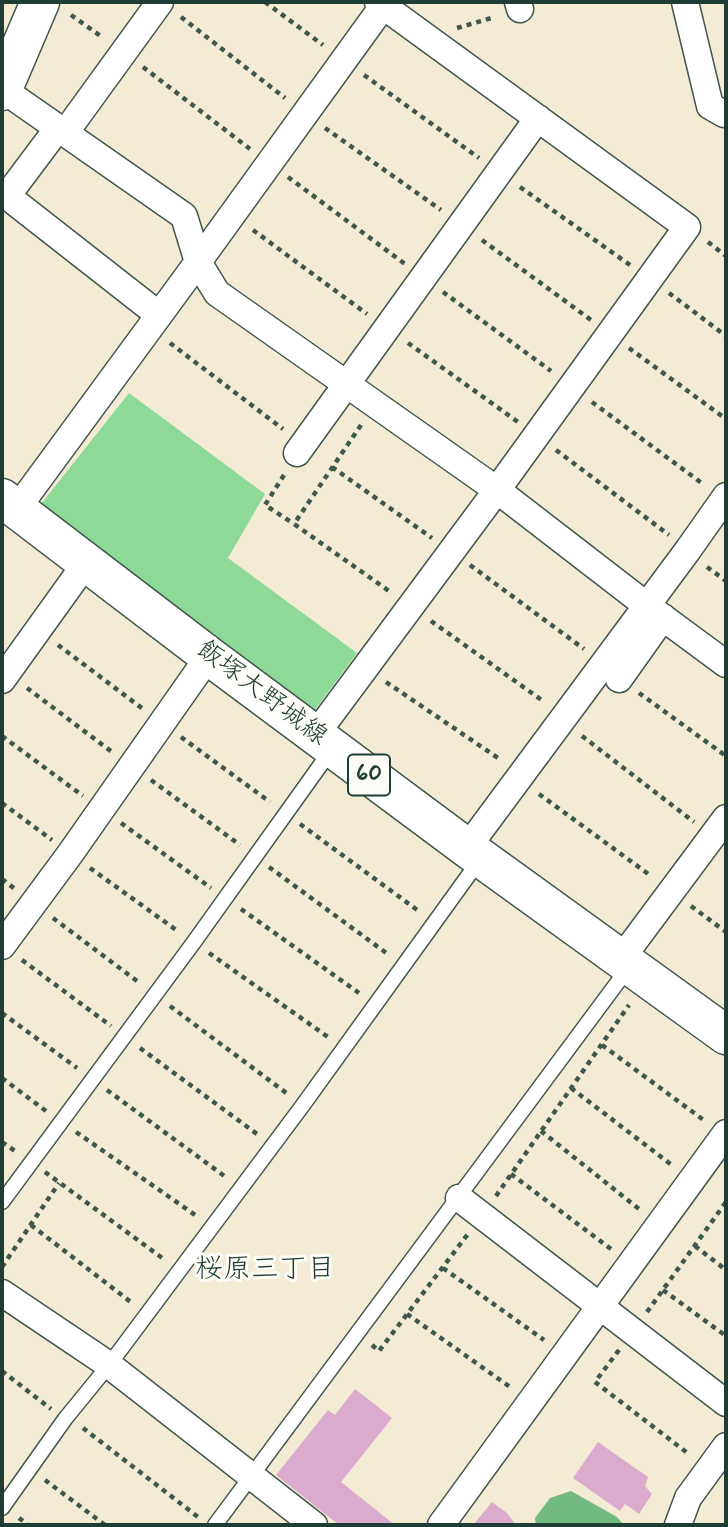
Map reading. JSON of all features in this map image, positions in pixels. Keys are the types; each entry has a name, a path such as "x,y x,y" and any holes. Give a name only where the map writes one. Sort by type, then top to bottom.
{"main road":[{"path":"2,90 56,9"},
{"name":"飯塚大野城線","path":"9,504 474,853 628,976 726,1035"}],"street":[{"path":"154,321 7,196 160,2"},
{"path":"685,2 710,106 726,114"},
{"path":"9,504 198,262 380,4 687,227 366,668 324,741"},
{"path":"2,90 184,216 198,262 217,293 497,490 726,664"},
{"path":"300,449 538,118"},
{"path":"474,853 694,556 726,496"},
{"path":"4,676 86,563"},
{"path":"2,946 209,656"},
{"path":"628,976 672,891 720,827"},
{"path":"441,1525 725,1134"},
{"path":"459,1198 726,1403"},
{"path":"2,1293 109,1365 314,1525"},
{"path":"678,1525 688,1498 726,1446"}],"lane":[{"path":"2,1202 194,942 324,741"},
{"path":"2,1508 65,1419 109,1365 241,1188 474,853"},
{"path":"215,1525 628,976"}],"path":[{"path":"265,2 726,336"},
{"path":"433,42 440,33 519,6"},
{"path":"56,9 123,52"},
{"path":"232,215 537,435 726,581"},
{"path":"154,321 300,449 265,505 720,827"},
{"path":"294,524 375,404"},
{"path":"332,467 726,756"},
{"path":"38,629 162,724"},
{"path":"366,668 528,783 726,932"},
{"path":"4,676 132,766"},
{"path":"2,736 101,809"},
{"path":"2,803 70,854"},
{"path":"357,1335 379,1350 443,1268 601,1045 628,976"},
{"path":"2,1013 241,1188"},
{"path":"601,1045 725,1134"},
{"path":"2,1078 212,1227"},
{"path":"571,1088 692,1181"},
{"path":"541,1131 660,1225"},
{"path":"2,1142 180,1270"},
{"path":"512,1174 631,1264"},
{"path":"2,1266 59,1183"},
{"path":"709,1469 595,1382 726,1203"},
{"path":"31,1225 147,1314"},
{"path":"695,1246 726,1270"},
{"path":"443,1268 565,1355"},
{"path":"663,1290 726,1336"},
{"path":"407,1314 531,1402"},
{"path":"2,1371 65,1419"},
{"path":"82,1427 199,1517"},
{"path":"45,1480 105,1525"},
{"path":"18,1518 28,1525"}],"green space":[{"path":"129,393 265,494 228,558 357,653 314,711 37,509"},
{"path":"571,1491 617,1517 624,1525 536,1525 535,1518 550,1498"}],"building":[{"path":"355,1389 392,1418 341,1482 395,1525 339,1525 276,1475 328,1410 335,1415"},
{"path":"598,1442 648,1477 645,1486 652,1494 639,1514 625,1504 620,1511 573,1478"},
{"path":"492,1502 507,1513 516,1525 473,1525"}],"district":[{"name":"桜原三丁目","path":"265,1271"}]}
